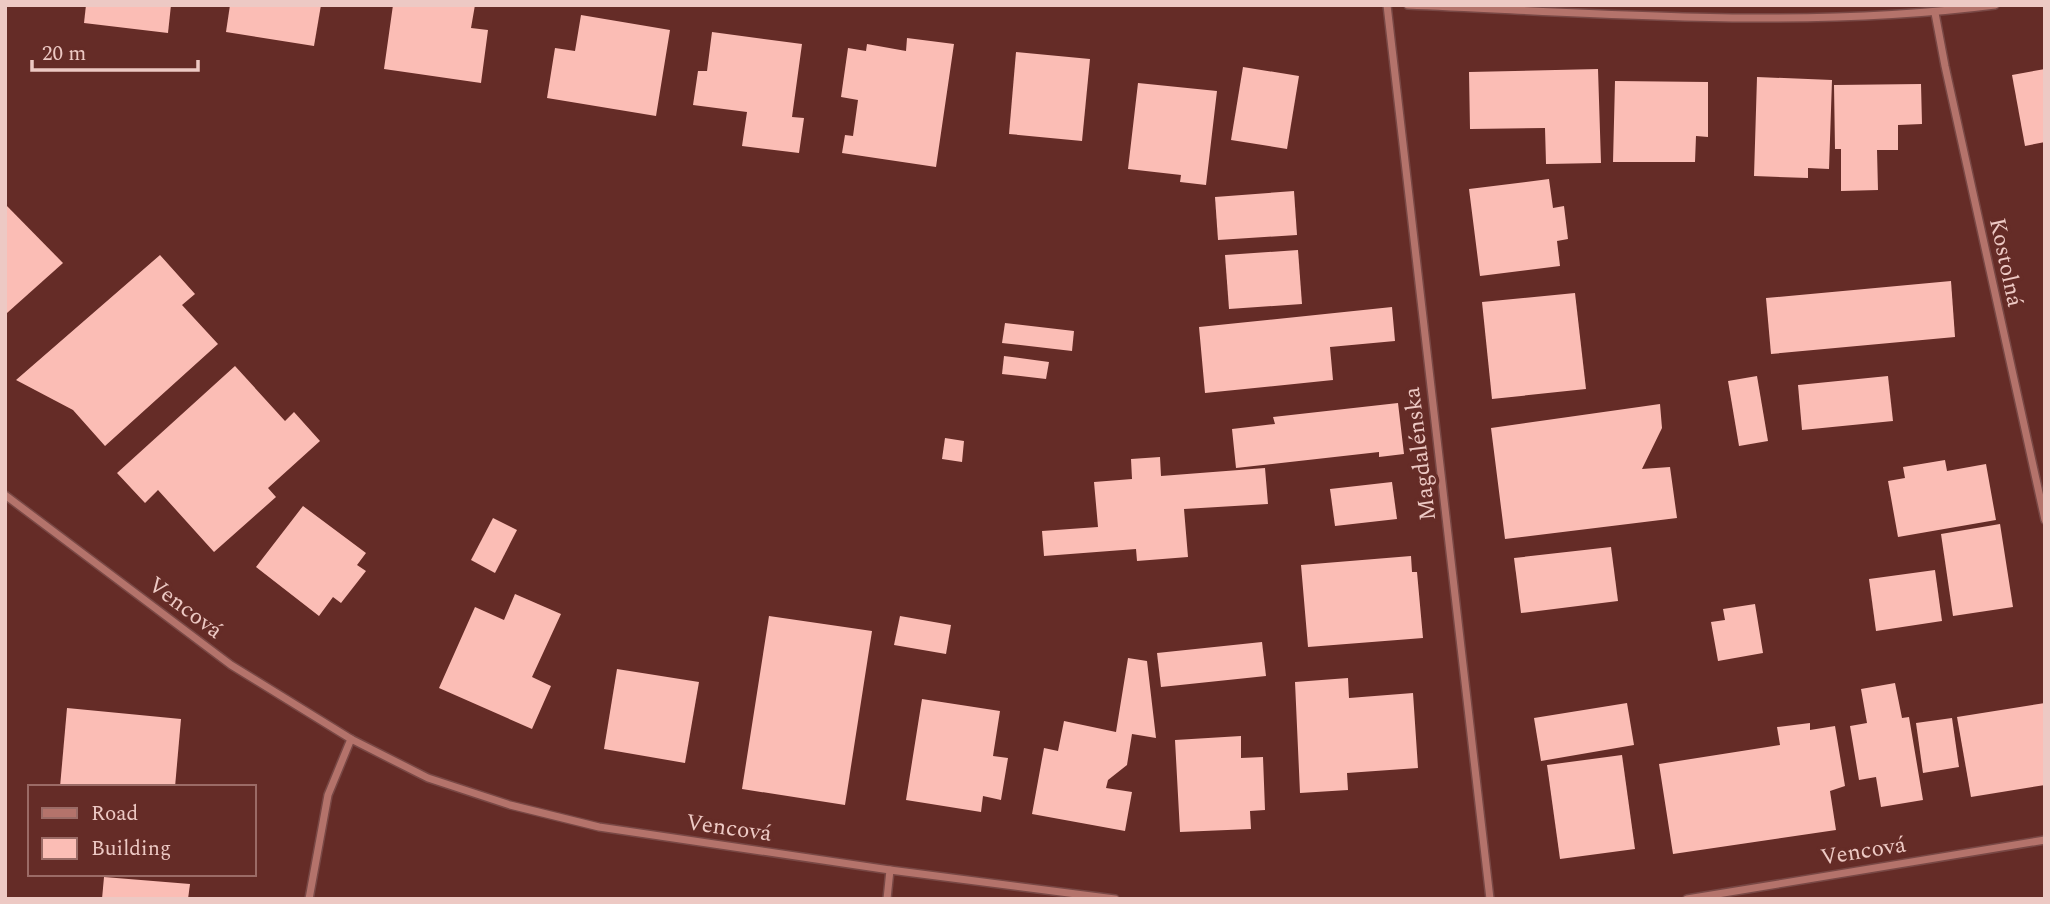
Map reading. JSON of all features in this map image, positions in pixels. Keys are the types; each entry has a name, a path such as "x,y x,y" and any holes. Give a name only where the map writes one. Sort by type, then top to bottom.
{"street":[{"name":"Magdalénska","path":"1387,5 1490,899"},
{"path":"1408,5 1747,19 1859,18 1935,13 1995,5"},
{"name":"Kostolná","path":"1935,13 2045,520"},
{"name":"Vencová","path":"5,495 231,665 351,739 428,778 510,804 599,827 890,870 1115,899"},
{"path":"309,899 328,795 351,739"},
{"name":"Vencová","path":"1687,899 2045,839"},
{"path":"887,899 890,870"}],"building":[{"path":"86,5 171,5 168,33 84,23"},
{"path":"230,5 321,5 314,46 226,32"},
{"path":"393,5 475,5 471,28 488,30 481,83 384,69"},
{"path":"581,15 670,30 656,116 547,98 555,48 575,51"},
{"path":"712,32 802,44 792,117 804,118 799,153 742,146 747,112 693,105 698,71 707,71"},
{"path":"907,38 954,44 936,167 842,153 845,135 853,136 858,100 841,97 848,48 866,51 867,44 906,51"},
{"path":"1016,52 1090,59 1082,141 1009,134"},
{"path":"1243,67 1299,76 1287,149 1231,140"},
{"path":"1598,69 1601,163 1546,164 1545,128 1470,129 1469,72"},
{"path":"2045,69 2045,142 2025,146 2012,75"},
{"path":"1757,77 1832,80 1829,169 1808,168 1808,178 1754,176"},
{"path":"1615,81 1708,82 1708,137 1696,136 1695,162 1613,162"},
{"path":"1138,83 1217,91 1206,185 1180,182 1181,175 1128,169"},
{"path":"1921,84 1922,124 1898,125 1898,150 1877,150 1878,190 1841,191 1841,149 1835,149 1834,85"},
{"path":"1549,179 1553,208 1564,206 1568,239 1557,241 1560,266 1480,276 1469,189"},
{"path":"1294,191 1297,235 1218,240 1215,197"},
{"path":"5,204 63,263 7,313 5,311"},
{"path":"1298,250 1302,304 1229,309 1225,255"},
{"path":"160,255 195,294 182,305 218,344 105,446 73,410 16,380"},
{"path":"1951,281 1955,337 1771,354 1766,298"},
{"path":"1575,293 1586,389 1492,399 1482,302"},
{"path":"1392,307 1395,341 1330,347 1333,380 1205,393 1199,327"},
{"path":"1005,323 1074,331 1072,351 1002,343"},
{"path":"1004,356 1049,362 1046,379 1002,374"},
{"path":"235,366 285,421 294,412 320,441 268,488 276,497 214,552 158,490 145,503 117,473"},
{"path":"1757,376 1768,441 1739,446 1728,381"},
{"path":"1888,376 1893,421 1802,430 1798,385"},
{"path":"1398,403 1404,454 1379,457 1379,452 1236,468 1232,429 1275,424 1273,417"},
{"path":"1660,404 1662,428 1642,469 1670,467 1677,518 1505,539 1491,428"},
{"path":"945,438 964,441 962,462 942,459"},
{"path":"1160,457 1161,476 1265,468 1268,504 1184,509 1188,557 1137,561 1136,549 1044,556 1042,531 1098,527 1094,482 1132,479 1131,459"},
{"path":"1945,460 1947,471 1986,464 1996,520 1898,537 1888,481 1905,478 1903,467"},
{"path":"1392,482 1397,519 1335,526 1330,489"},
{"path":"303,506 366,553 357,565 366,571 341,603 333,597 319,616 256,567"},
{"path":"493,518 517,530 495,573 471,560"},
{"path":"2000,524 2013,607 1953,616 1941,534"},
{"path":"1611,547 1618,601 1521,613 1514,558"},
{"path":"1411,556 1412,572 1417,572 1423,638 1308,647 1301,565"},
{"path":"1935,570 1942,621 1876,631 1869,579"},
{"path":"515,594 561,614 532,677 551,686 532,729 439,688 475,607 504,620"},
{"path":"1755,604 1763,653 1718,661 1711,622 1725,620 1723,609"},
{"path":"769,616 872,631 845,805 742,789"},
{"path":"900,616 951,625 946,654 894,645"},
{"path":"1262,642 1266,676 1161,687 1157,653"},
{"path":"1128,658 1147,661 1156,738 1132,734 1127,765 1108,780 1106,788 1132,792 1125,831 1032,814 1044,748 1058,751 1064,721 1116,732"},
{"path":"617,669 699,682 685,763 604,749"},
{"path":"1348,678 1349,698 1413,693 1418,768 1347,773 1348,790 1300,793 1295,682"},
{"path":"1895,683 1902,718 1909,717 1923,800 1881,807 1876,777 1859,780 1850,726 1867,723 1861,689"},
{"path":"922,699 1000,711 993,756 1008,758 1001,800 983,796 981,812 906,800"},
{"path":"1627,703 1634,745 1541,761 1534,718"},
{"path":"2045,703 2045,785 1971,797 1957,717"},
{"path":"67,708 181,719 175,785 60,785"},
{"path":"1952,718 1959,767 1923,773 1916,723"},
{"path":"1810,723 1810,730 1835,726 1845,786 1830,791 1836,830 1673,854 1659,764 1780,745 1777,727"},
{"path":"1241,736 1241,758 1263,757 1265,810 1250,811 1251,829 1180,832 1175,740"},
{"path":"1622,755 1635,849 1560,859 1547,765"},
{"path":"104,877 190,884 188,899 102,899"}]}
